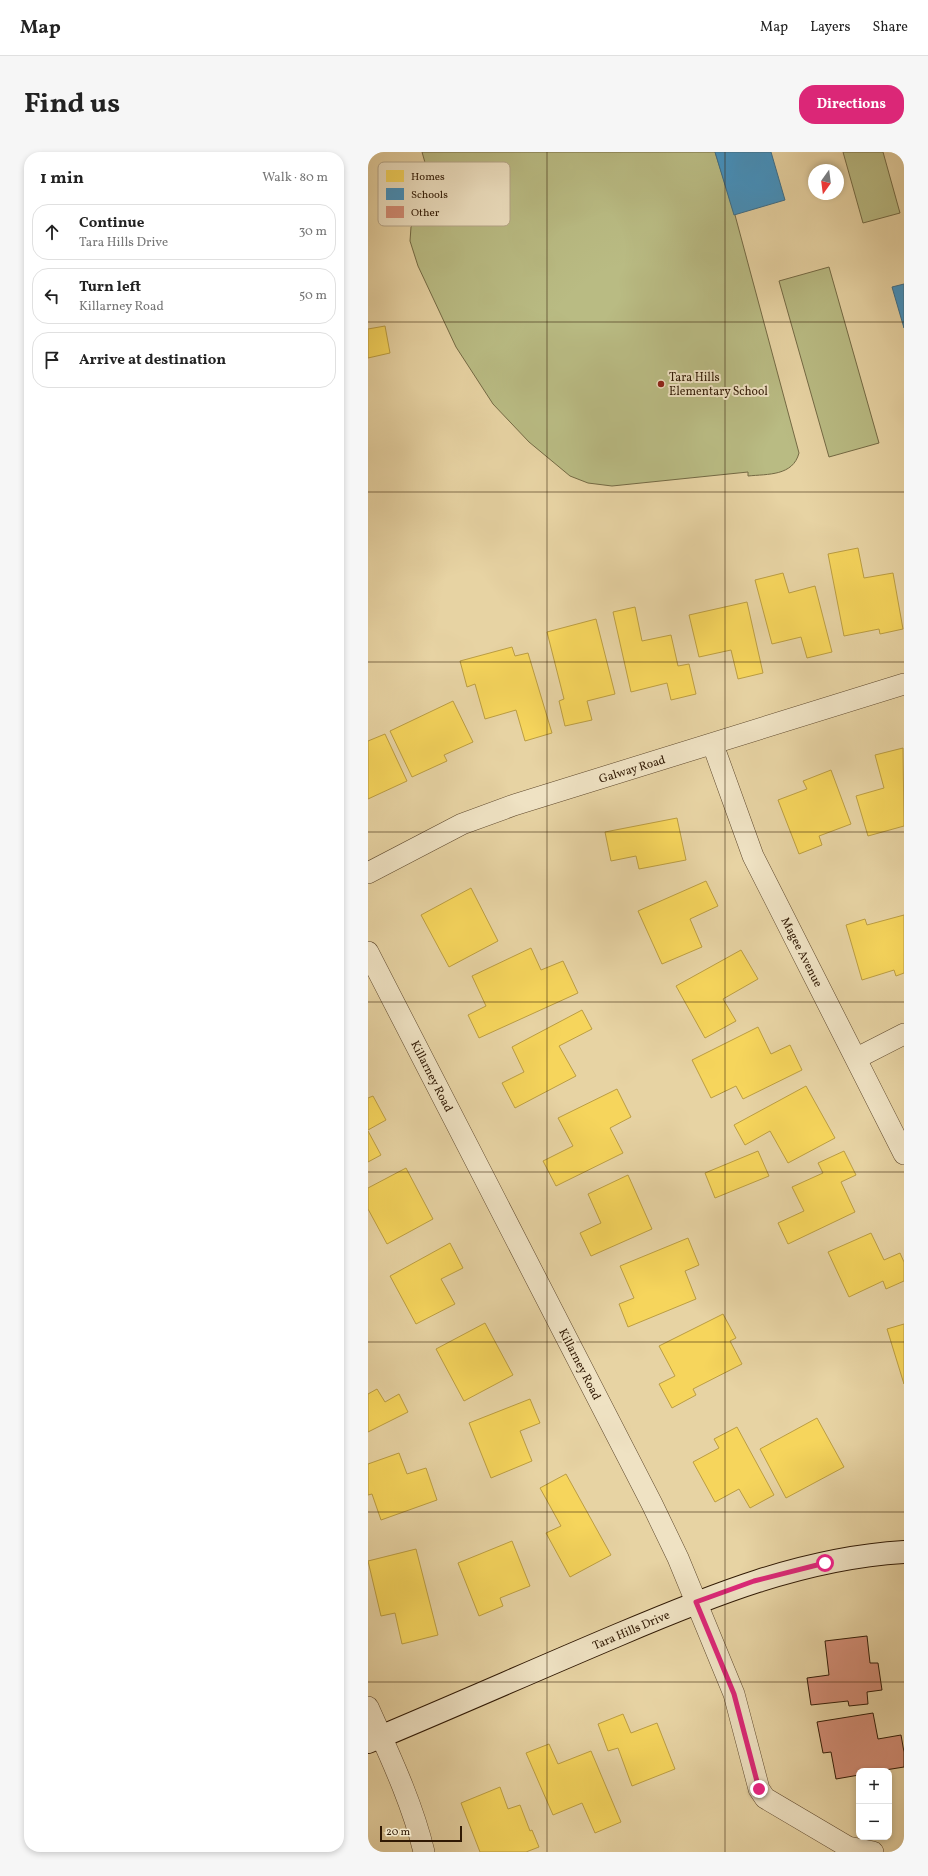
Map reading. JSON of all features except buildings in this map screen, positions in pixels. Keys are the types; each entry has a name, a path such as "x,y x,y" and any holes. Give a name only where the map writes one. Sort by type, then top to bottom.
{"street":[{"name":"Galway Road","path":"368,873 462,824 514,805 713,745 904,684"},
{"name":"Magee Avenue","path":"713,745 753,856 857,1058 904,1154"},
{"name":"Killarney Road","path":"368,952 652,1504 696,1602 734,1694 759,1789 765,1798 848,1847 873,1852"},
{"path":"857,1058 904,1034"},
{"name":"Tara Hills Drive","path":"375,1739 724,1591 786,1572 866,1556 904,1552"},
{"path":"368,1707 375,1739 419,1828 424,1852"}],"green space":[{"path":"422,152 715,152 735,215 799,453 796,461 786,470 764,475 748,476 748,472 612,486 588,483 570,476 529,442 493,404 456,347 418,266 410,241 412,226 510,226 510,162 425,162"},
{"path":"843,152 883,152 900,213 863,223"},
{"path":"829,267 879,443 829,457 779,281"}],"place":[{"name":"Tara Hills Elementary School","path":"661,384"}],"route":[{"path":"759,1789 734,1694 696,1602 754,1581 825,1563"}]}
